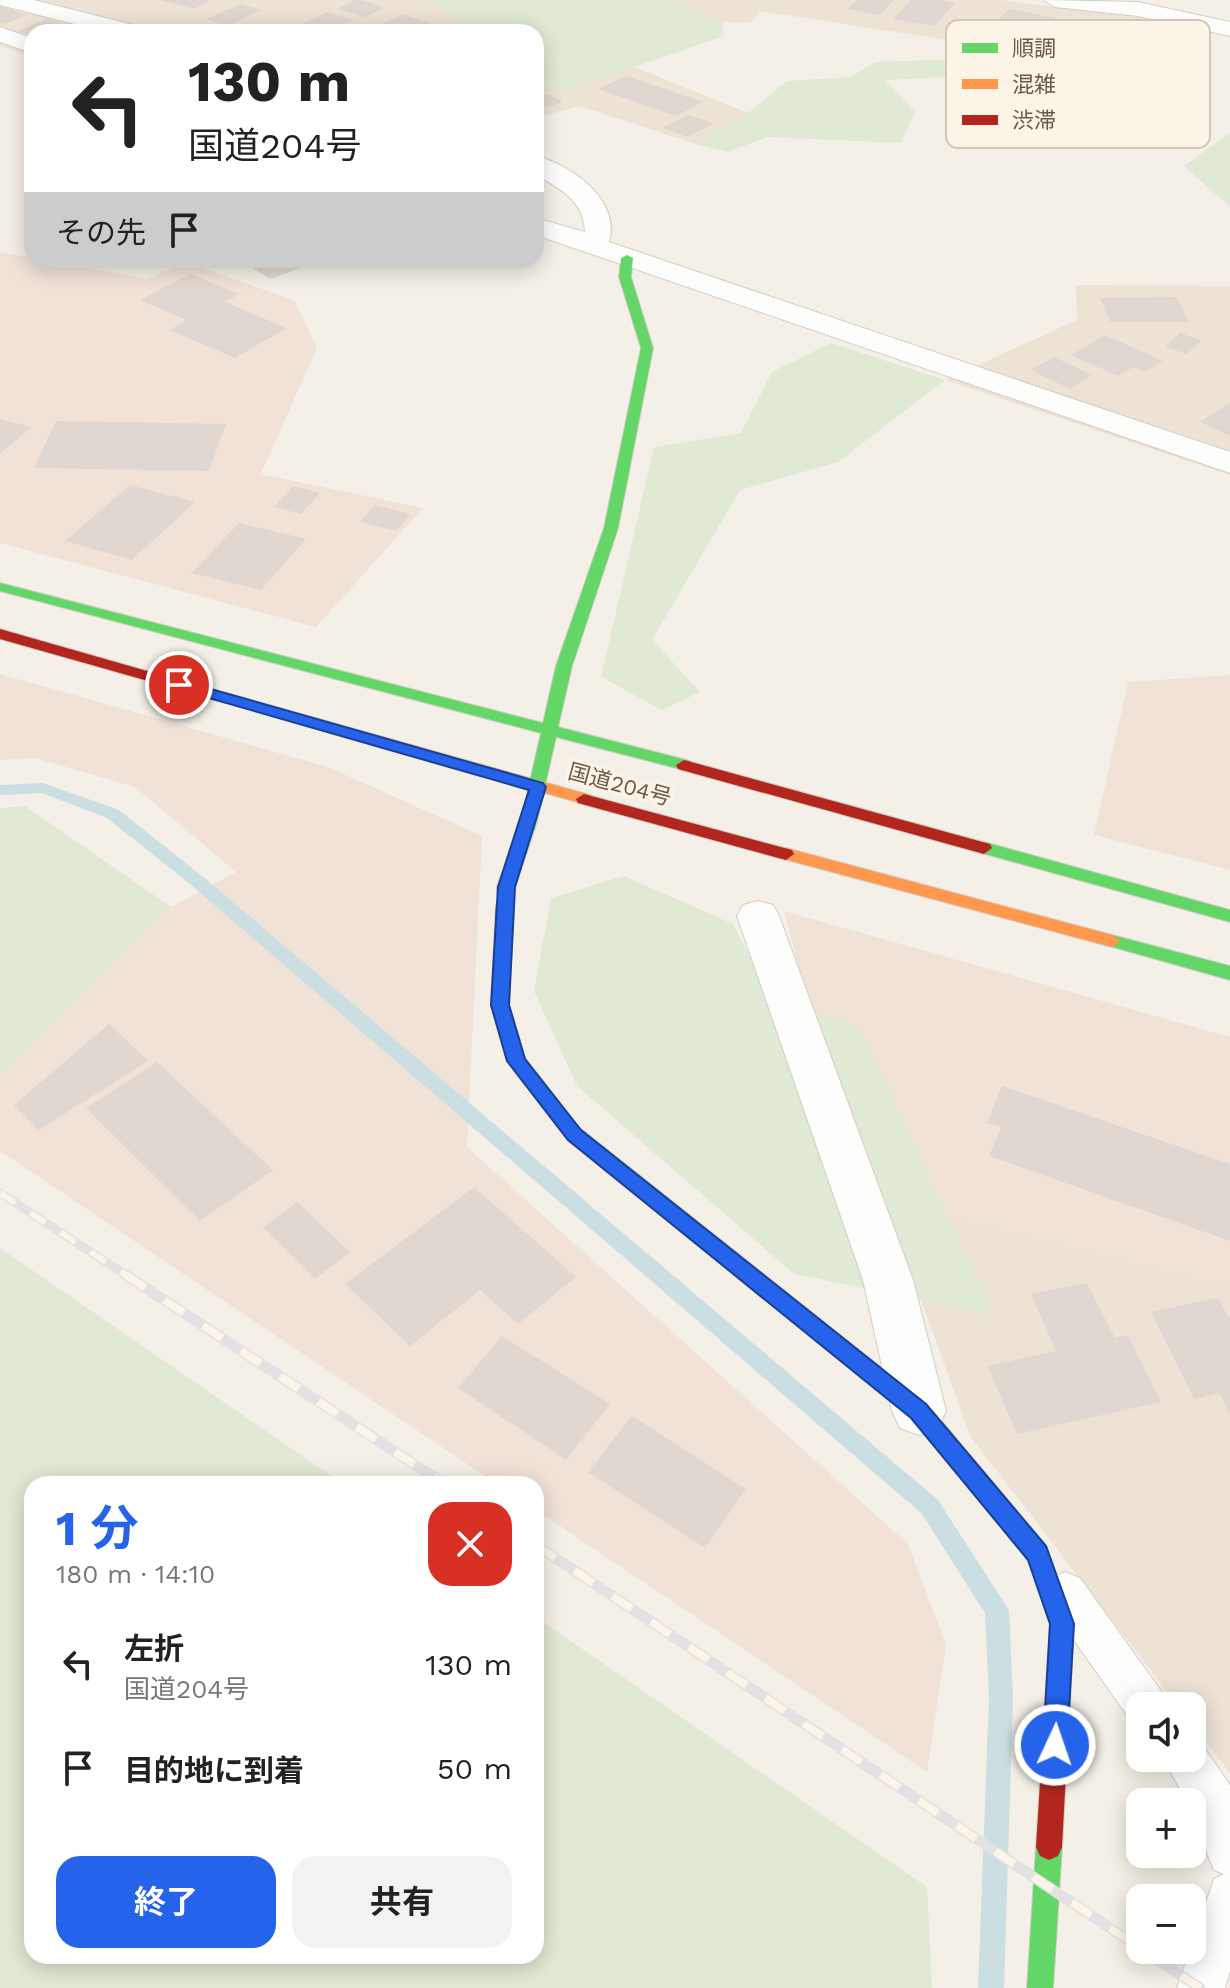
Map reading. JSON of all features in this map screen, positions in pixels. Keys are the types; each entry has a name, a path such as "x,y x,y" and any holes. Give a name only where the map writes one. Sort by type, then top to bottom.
{"main road":[{"path":"627,258 625,277 647,348 611,528 564,666 538,787 506,887 500,1005 517,1061 575,1135 919,1411 1038,1554 1062,1624 1040,1988"},
{"name":"国道204号","path":"0,587 552,728 1230,916"},
{"name":"国道204号","path":"0,634 538,787 1230,973"}],"street":[{"path":"7,0 102,24"},
{"path":"1055,0 1138,9 1189,20"},
{"path":"1210,25 1230,29"},
{"path":"0,34 24,43"},
{"path":"544,169 573,185 598,212 601,230 594,247"},
{"path":"544,229 1230,463"},
{"path":"758,916 888,1280 919,1411"}],"lane":[{"path":"1038,1554 1136,1692"},
{"path":"1194,1772 1225,1816 1230,1854"},
{"path":"1201,1988 1230,1895"}],"shaded area":[{"path":"0,0 423,0 460,17 458,24 24,24 24,54 0,46"},
{"path":"668,0 1001,0 1143,18 946,20 946,40 760,11 751,22 722,22"},
{"path":"635,67 748,113 695,144 580,106 544,116 544,81 565,91"},
{"path":"0,252 24,256 24,268 87,268 146,279 174,268 201,268 294,300 317,348 261,474 423,508 316,627 0,543"},
{"path":"1076,285 1230,286 1230,475 945,380 1077,320"},
{"path":"0,674 328,767 482,836 467,1147 908,1544 946,1645 927,1772 544,1515 544,1476 485,1476 0,1151 0,1078 171,907 236,872 135,787 35,758 0,760"},
{"path":"1230,675 1230,870 1094,835 1128,682"},
{"path":"784,911 1230,1037 1230,1286 948,1216 859,1027 810,1011"},
{"path":"948,1216 1230,1286 1230,1773 1206,1742 1206,1692 1167,1692 970,1436 921,1300 993,1314"}],"green space":[{"path":"423,0 668,0 722,22 724,36 565,91 544,81 544,24 458,24 460,17"},
{"path":"946,60 946,77 884,80 915,112 901,143 767,137 727,152 695,144 748,113 787,81 851,77 875,62"},
{"path":"1230,133 1230,207 1184,166"},
{"path":"831,343 945,380 838,462 740,490 652,640 700,692 662,710 601,677 654,447 741,433 772,372"},
{"path":"25,806 171,907 0,1078 0,808"},
{"path":"624,876 733,924 772,1000 859,1026 994,1315 794,1274 577,1086 534,991 551,898"},
{"path":"0,1248 331,1476 24,1476 24,1964 544,1964 544,1623 927,1887 932,1988 0,1988"}],"building":[{"path":"160,0 210,0 194,9"},
{"path":"355,0 385,7 365,17 337,9"},
{"path":"857,0 894,0 880,15 848,9"},
{"path":"911,0 955,3 934,26 893,19"},
{"path":"240,4 262,10 232,24 206,19"},
{"path":"0,6 27,15 5,24 0,22"},
{"path":"1009,9 1056,18 1054,20 998,20"},
{"path":"327,12 353,20 344,24 302,24"},
{"path":"403,14 431,23 429,24 382,24"},
{"path":"47,19 63,24 35,24"},
{"path":"626,76 703,102 676,116 598,89"},
{"path":"547,94 563,102 546,108 544,95"},
{"path":"688,115 714,123 688,137 662,128"},
{"path":"253,268 300,268 270,279"},
{"path":"190,274 239,294 225,302 287,328 235,358 169,330 187,320 140,300"},
{"path":"1177,297 1188,322 1110,322 1100,298"},
{"path":"1180,333 1202,340 1187,354 1165,347"},
{"path":"1105,335 1163,361 1144,372 1133,367 1118,376 1071,355"},
{"path":"1054,357 1092,375 1070,389 1031,370"},
{"path":"1230,403 1230,436 1200,422"},
{"path":"0,419 32,427 0,453"},
{"path":"56,421 226,424 209,471 34,468"},
{"path":"130,485 195,502 132,560 65,541"},
{"path":"293,486 320,493 301,514 274,507"},
{"path":"374,505 411,514 396,531 360,522"},
{"path":"239,523 306,539 261,590 191,573"},
{"path":"109,1024 148,1061 39,1130 14,1105"},
{"path":"157,1062 273,1170 200,1221 86,1108"},
{"path":"1002,1086 1230,1164 1230,1241 989,1156 1001,1127 987,1123"},
{"path":"474,1187 576,1277 518,1324 480,1290 410,1346 345,1284"},
{"path":"297,1202 350,1252 315,1279 263,1228"},
{"path":"1087,1283 1115,1338 1128,1335 1161,1402 1017,1434 987,1366 1056,1351 1031,1294"},
{"path":"1218,1298 1230,1319 1230,1414 1219,1393 1194,1399 1151,1312"},
{"path":"502,1336 610,1404 566,1460 458,1388"},
{"path":"632,1416 746,1489 705,1548 588,1472"}],"waterway":[{"path":"0,790 43,788 113,814 196,880 930,1507 997,1610 1001,1697 991,1988"}],"railway":[{"path":"0,1193 129,1277"},
{"path":"126,1275 432,1476"},
{"path":"544,1550 1126,1939"},
{"path":"1164,1964 1200,1988"}],"traffic: fast":[{"path":"505,905 506,887 528,825 564,666 611,528 647,348 625,277 627,258"},
{"path":"0,587 684,765"},
{"path":"984,848 1230,916"},
{"path":"1112,941 1230,973"},
{"path":"574,1134 919,1411 962,1462"},
{"path":"1040,1988 1049,1847"}],"traffic: slow":[{"path":"226,698 584,799"},
{"path":"786,854 1112,941"}],"traffic: jam":[{"path":"0,634 226,698"},
{"path":"684,765 984,848"},
{"path":"584,799 786,854"},
{"path":"505,905 500,1005 517,1061 574,1134"},
{"path":"962,1462 1038,1554 1062,1624 1049,1847"}],"route":[{"path":"179,685 538,787 506,887 500,1005 517,1061 575,1135 919,1411 1038,1554 1062,1624 1055,1745"}]}
